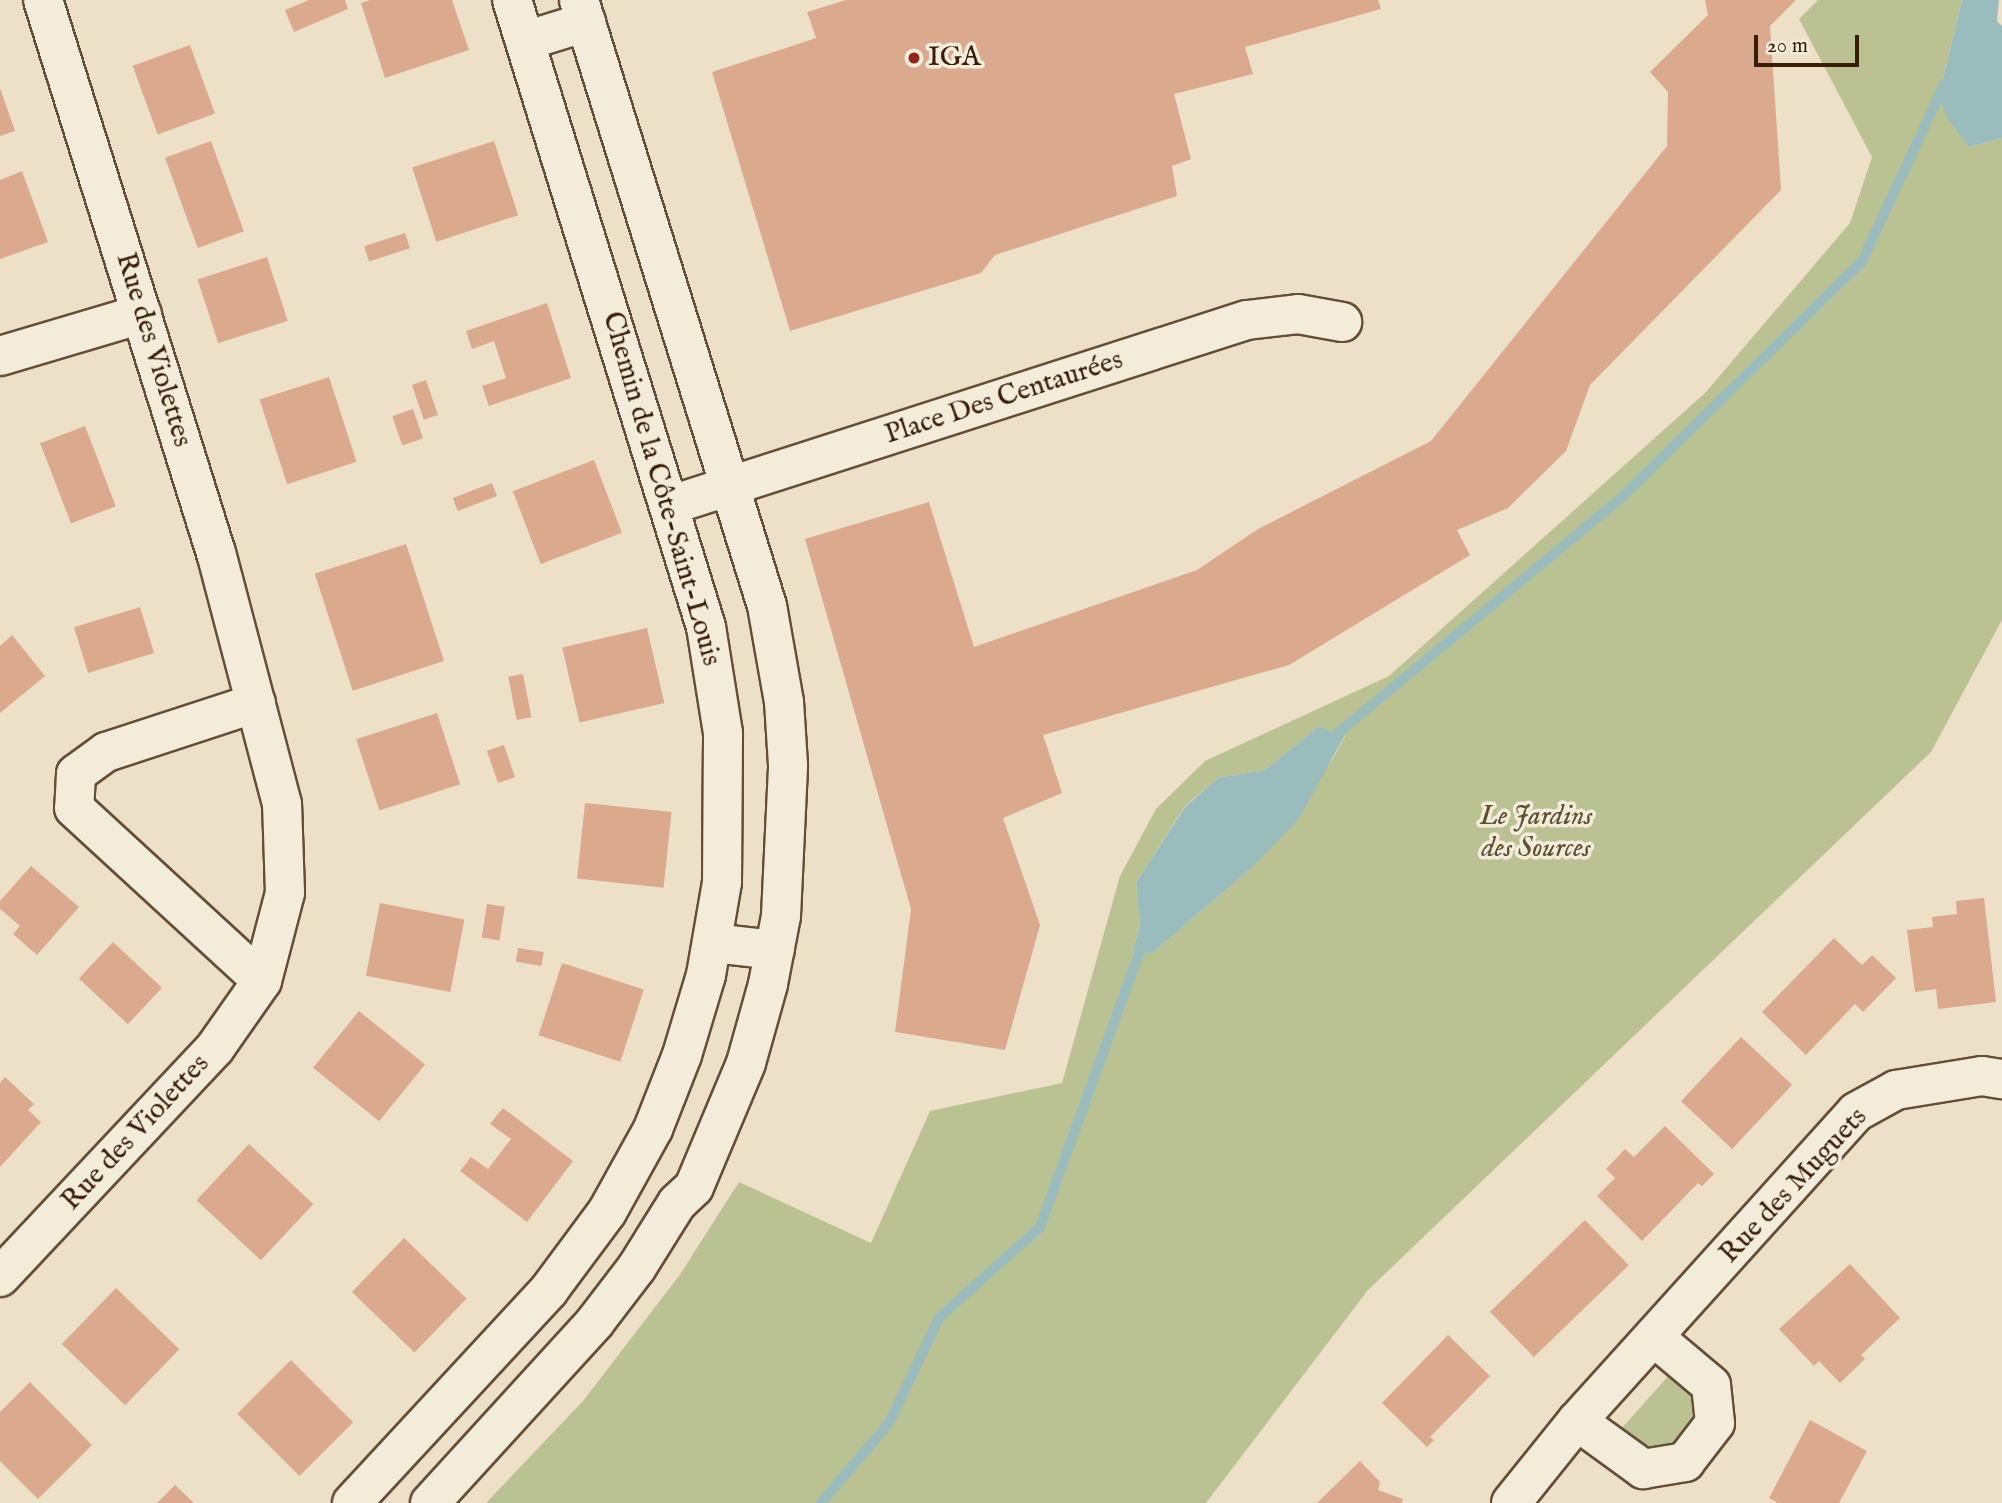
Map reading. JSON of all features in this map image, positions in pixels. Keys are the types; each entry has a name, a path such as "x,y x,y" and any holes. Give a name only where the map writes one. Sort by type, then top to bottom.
{"street":[{"name":"Rue des Violettes","path":"0,1277 215,1048 262,981 285,893 282,804 216,552 43,0"},
{"name":"Chemin de la Côte-Saint-Louis","path":"352,1503 542,1298 607,1212 668,1094 713,943 725,843 723,733 706,627 671,505 512,0"},
{"path":"430,1503 588,1330 637,1267 677,1203 694,1187 733,1102 775,950 788,842 784,702 766,606 733,485 583,11 526,41"},
{"path":"0,356 142,314"},
{"name":"Place Des Centaurées","path":"671,505 1247,320 1298,314 1342,322"},
{"path":"256,703 106,752 76,774 74,808 262,981"},
{"path":"713,943 775,950"},
{"name":"Rue des Muguets","path":"1511,1503 1577,1421 1856,1112 1896,1090 1982,1076 2002,1079"},
{"path":"1577,1421 1643,1469 1685,1462 1715,1423 1711,1385 1654,1337"}],"green space":[{"name":"Le Jardins des Sources","path":"1818,0 1962,0 1939,95 1969,147 2002,138 2002,620 1931,752 1368,1290 1206,1503 486,1503 583,1401 679,1276 739,1182 871,1243 930,1111 1062,1083 1120,876 1156,809 1205,761 1389,676 1705,393 1850,223 1872,157 1799,19","holes":["1318,727 1345,736 1332,760 1249,870 1151,954 1133,950 1140,925 1136,882 1185,806 1218,778 1265,770"]},
{"path":"1671,1373 1690,1390 1695,1421 1675,1445 1647,1453 1621,1429"}],"water":[{"path":"1962,0 1999,0 1997,21 2002,26 2002,138 1969,147 1947,118 1939,95"},
{"path":"1318,727 1345,735 1298,820 1249,870 1151,954 1133,950 1140,925 1136,882 1185,807 1218,778 1265,770"}],"building":[{"path":"309,0 345,0 348,9 294,32 285,10"},
{"path":"370,0 452,0 469,50 385,78 361,3"},
{"path":"846,0 1378,0 1381,9 1245,47 1253,74 1174,94 1191,159 1172,166 1177,196 995,255 981,273 790,331 712,72 816,38 807,12"},
{"path":"1705,0 1796,0 1770,26 1781,190 1590,385 1566,451 1508,508 1457,530 1470,555 1289,665 1043,735 1062,793 1003,818 1040,925 1005,1050 895,1032 911,909 805,539 929,502 974,647 1197,570 1258,529 1431,441 1667,146 1668,92 1650,72 1708,15"},
{"path":"190,45 215,114 158,134 133,66"},
{"path":"0,88 15,131 0,136"},
{"path":"211,141 244,231 198,248 165,158"},
{"path":"494,141 518,215 436,242 412,168"},
{"path":"22,171 48,242 0,259 0,180"},
{"path":"405,233 410,248 369,262 364,246"},
{"path":"267,257 288,321 218,343 198,280"},
{"path":"547,303 571,378 489,406 482,386 506,378 494,341 472,349 466,331"},
{"path":"329,377 357,462 287,484 260,400"},
{"path":"426,380 438,415 424,420 412,385"},
{"path":"413,409 423,438 402,445 392,416"},
{"path":"85,426 116,506 71,523 40,443"},
{"path":"594,460 622,533 541,564 513,491"},
{"path":"492,483 497,496 458,511 453,498"},
{"path":"406,544 444,661 353,691 315,574"},
{"path":"140,607 154,653 88,673 74,627"},
{"path":"647,628 664,703 580,723 562,648"},
{"path":"12,635 45,676 0,713 0,646"},
{"path":"523,674 531,717 517,720 508,677"},
{"path":"437,713 460,784 379,811 356,739"},
{"path":"504,745 515,777 498,783 487,751"},
{"path":"585,803 672,812 664,888 577,879"},
{"path":"31,866 79,907 37,955 13,934 20,926 0,909 0,901"},
{"path":"1984,898 1996,1002 1938,1009 1936,989 1915,992 1907,930 1933,927 1932,917 1957,914 1956,901"},
{"path":"380,903 464,919 450,992 366,976"},
{"path":"487,904 505,907 499,940 482,938"},
{"path":"1834,938 1862,965 1872,955 1896,978 1863,1012 1855,1004 1806,1055 1762,1012"},
{"path":"113,942 162,988 128,1024 79,979"},
{"path":"518,948 544,952 541,966 516,962"},
{"path":"562,963 644,990 620,1062 539,1035"},
{"path":"359,1011 425,1064 379,1121 313,1068"},
{"path":"1741,1037 1792,1085 1732,1149 1681,1101"},
{"path":"5,1077 34,1104 28,1110 41,1122 0,1167 0,1083"},
{"path":"503,1108 573,1161 527,1222 460,1171 471,1157 488,1169 511,1139 490,1124"},
{"path":"1665,1126 1714,1174 1702,1186 1698,1183 1642,1241 1597,1196 1615,1178 1606,1169 1625,1149 1634,1157"},
{"path":"249,1144 313,1204 261,1260 196,1200"},
{"path":"1585,1220 1629,1265 1534,1357 1490,1312"},
{"path":"404,1238 467,1298 414,1352 352,1292"},
{"path":"1850,1264 1900,1318 1861,1355 1865,1359 1840,1383 1819,1361 1814,1366 1779,1329"},
{"path":"116,1288 179,1349 125,1405 62,1344"},
{"path":"1448,1335 1490,1376 1430,1437 1434,1440 1427,1447 1382,1403"},
{"path":"291,1360 353,1422 299,1476 237,1414"},
{"path":"30,1382 92,1445 38,1499 0,1461 0,1412"},
{"path":"1810,1420 1867,1451 1839,1503 1778,1503 1769,1498"},
{"path":"1360,1461 1380,1482 1378,1490 1403,1499 1402,1503 1317,1503"},
{"path":"175,1485 194,1503 157,1503"}],"waterway":[{"path":"1338,733 1619,500 1862,261 1944,85"},
{"path":"821,1503 889,1423 939,1318 1040,1227 1140,951"}],"place":[{"name":"IGA","path":"914,58"}]}
